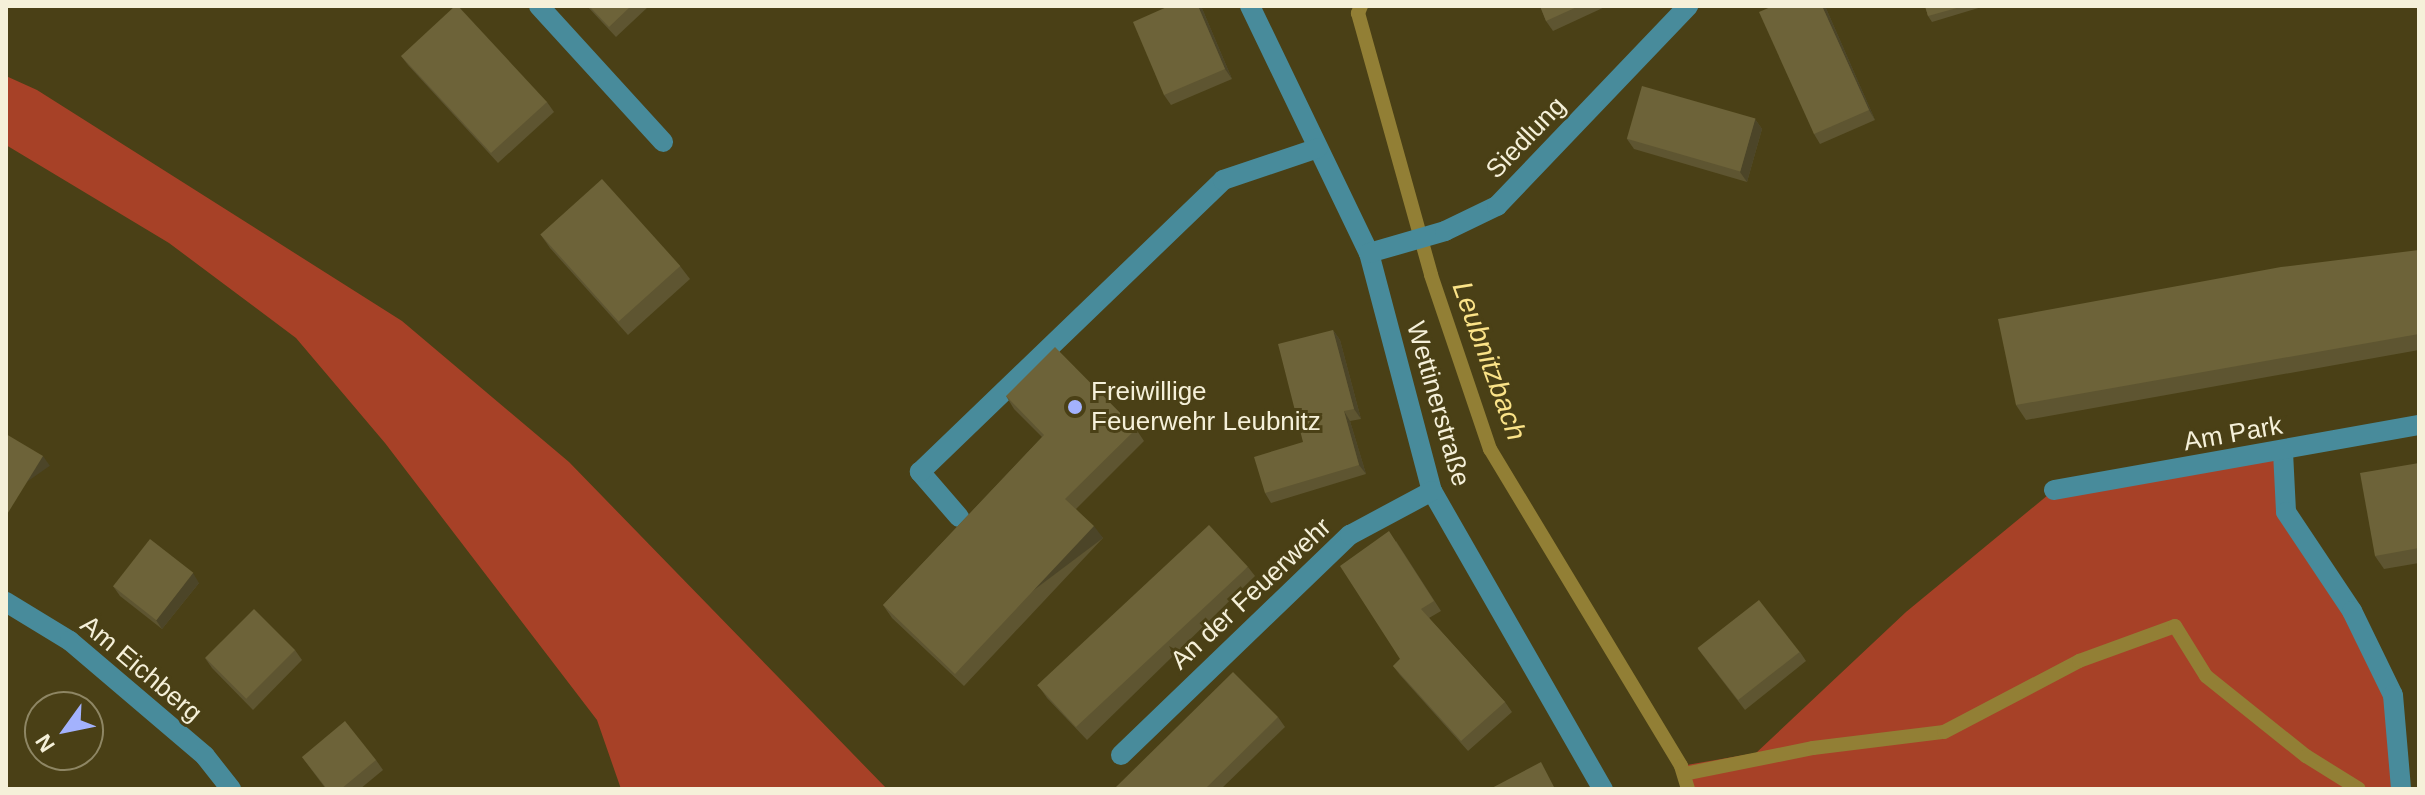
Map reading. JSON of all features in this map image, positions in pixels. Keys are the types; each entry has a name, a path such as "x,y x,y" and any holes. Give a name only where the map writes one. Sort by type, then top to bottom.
{"street":[{"path":"539,6 663,142"},
{"name":"Wettinerstraße","path":"1250,6 1369,253 1432,491 1603,789"},
{"name":"Siedlung","path":"1369,253 1445,231 1497,206 1688,6"},
{"path":"959,517 920,472 1223,180 1318,148"},
{"name":"Am Park","path":"2054,490 2283,452 2419,425"},
{"path":"2283,452 2286,512 2352,611 2393,695 2401,789"},
{"name":"An der Feuerwehr","path":"1121,755 1350,535 1432,491"},
{"name":"Am Eichberg","path":"6,602 70,641 205,756 231,789"}],"shaded area":[{"path":"6,76 37,90 402,321 569,462 887,789 621,789 597,720 385,443 296,338 169,243 6,145"},
{"path":"2283,452 2286,512 2393,695 2401,789 1688,789 1681,766 1756,753 1906,612 2054,490"}],"building":[{"path":"455,6 547,102 491,153 401,56"},
{"path":"589,6 631,6 609,27"},
{"path":"1169,6 1198,6 1225,69 1164,95 1133,22"},
{"path":"1540,6 1579,6 1546,21"},
{"path":"1773,6 1822,6 1869,110 1814,134 1759,12"},
{"path":"1925,6 1964,6 1928,16"},
{"path":"1642,86 1755,119 1740,171 1627,139"},
{"path":"602,179 680,266 619,321 540,235"},
{"path":"2419,250 2419,334 2016,405 1998,319 2281,267"},
{"path":"1333,330 1354,409 1344,411 1359,465 1265,493 1254,457 1303,442 1278,344"},
{"path":"1055,347 1136,429 1065,499 1094,526 955,674 883,605 1044,435 1006,396"},
{"path":"6,434 43,456 6,516"},
{"path":"2419,463 2419,548 2375,556 2360,473"},
{"path":"1209,525 1248,567 1076,727 1037,685"},
{"path":"1389,531 1434,601 1421,609 1505,702 1461,741 1393,666 1400,659 1340,566"},
{"path":"150,539 193,573 156,620 113,586"},
{"path":"1759,600 1800,652 1738,700 1698,648"},
{"path":"254,609 295,650 246,699 205,658"},
{"path":"1233,672 1278,717 1205,789 1116,787"},
{"path":"345,721 376,760 341,789 327,789 302,757"},
{"path":"1541,762 1555,789 1490,789"}],"waterway":[{"name":"Leubnitzbach","path":"1361,6 1358,13 1431,275 1490,449 1681,766 1688,789"},
{"path":"1684,774 1813,748 1944,732 2079,661 2175,626 2206,676 2306,756 2359,789"}],"place":[{"name":"Freiwillige Feuerwehr Leubnitz","path":"1075,407"}]}
